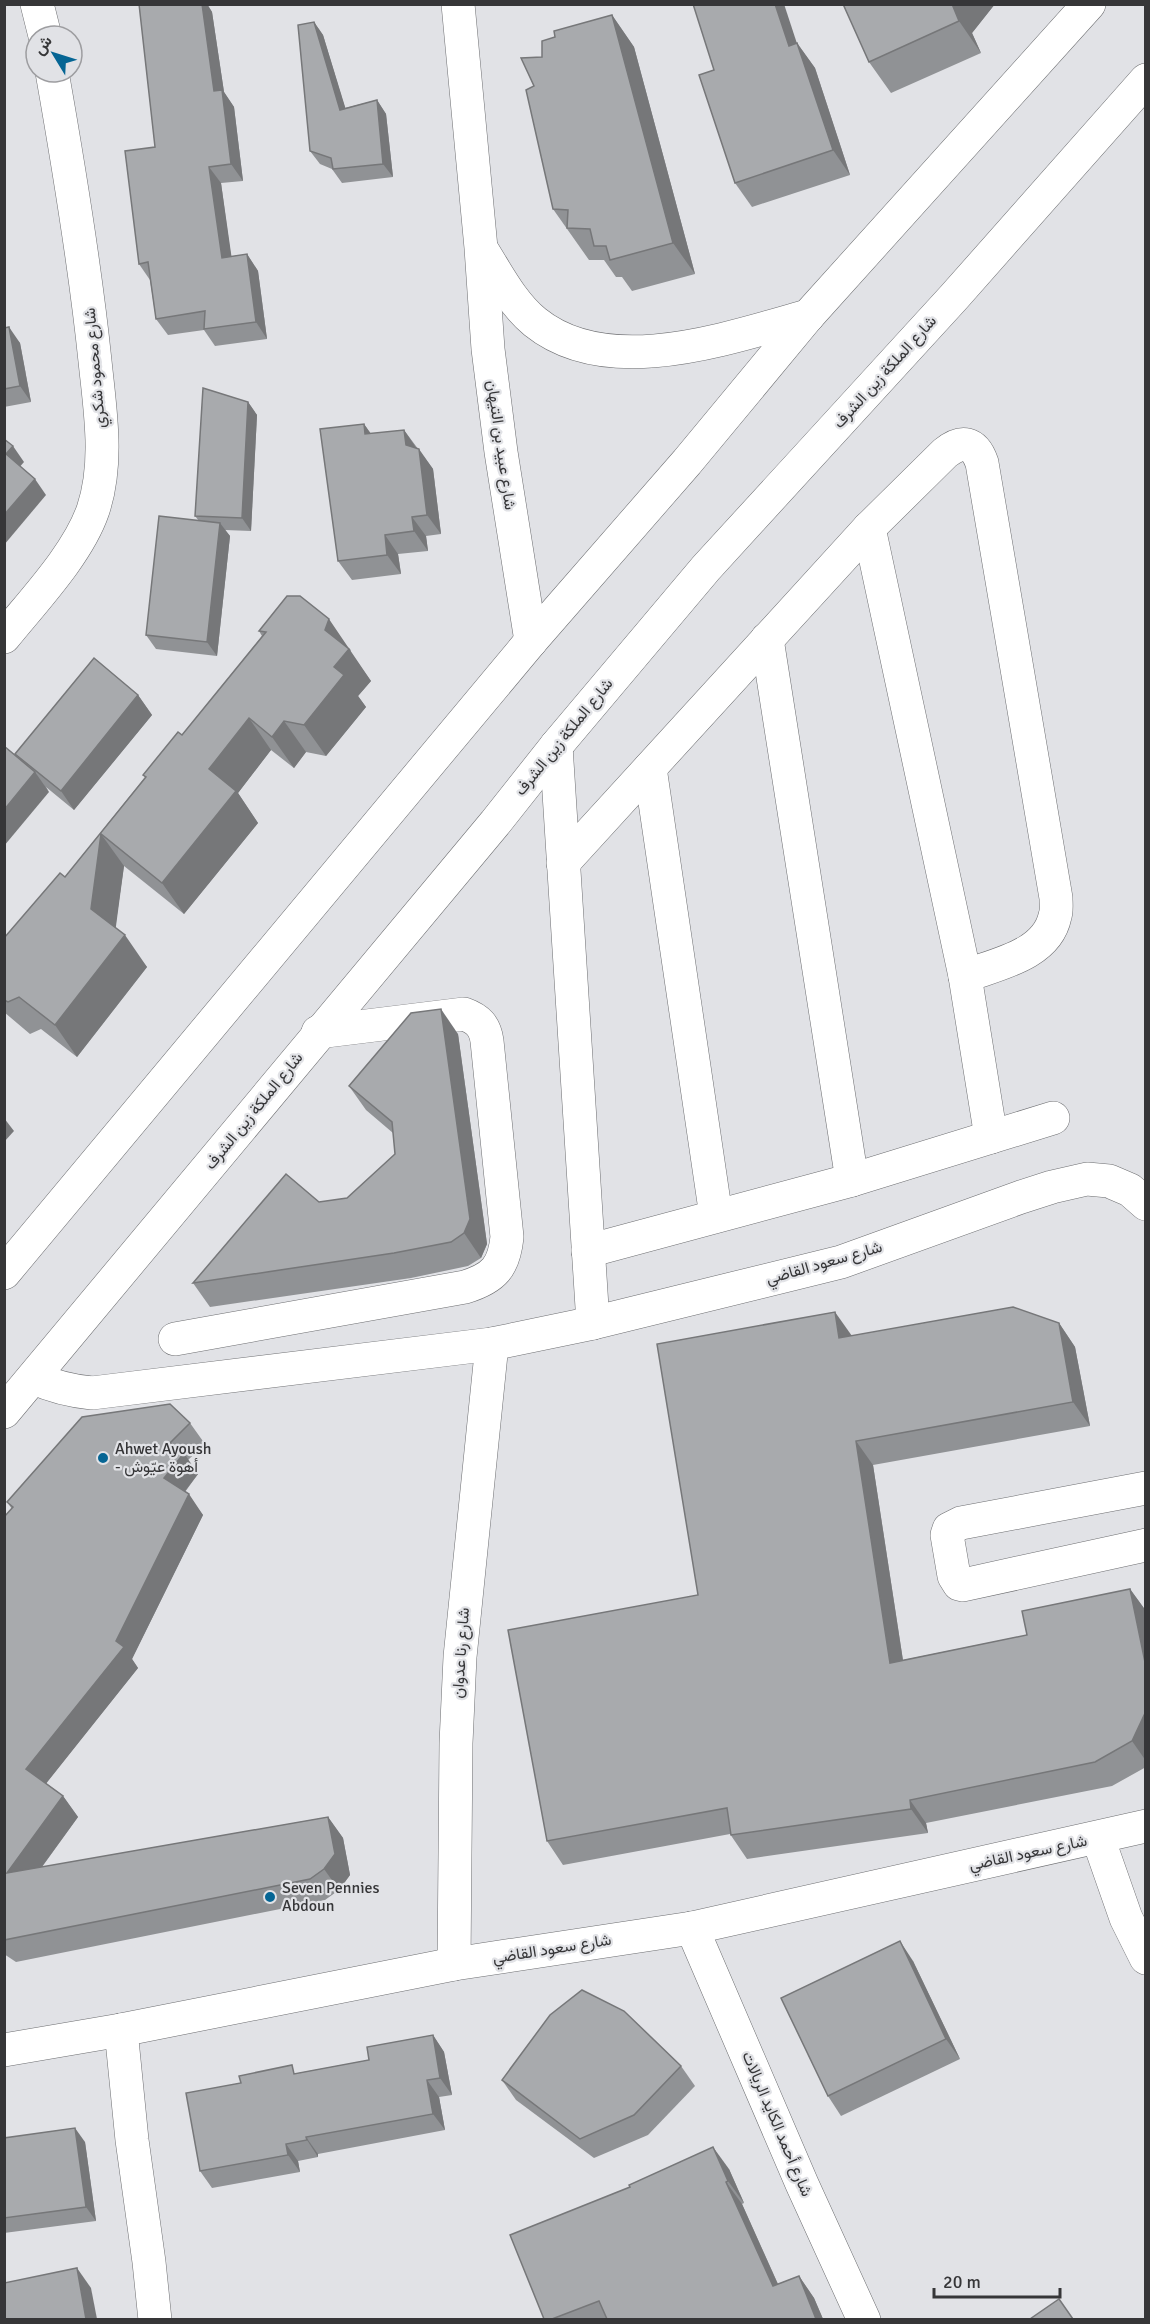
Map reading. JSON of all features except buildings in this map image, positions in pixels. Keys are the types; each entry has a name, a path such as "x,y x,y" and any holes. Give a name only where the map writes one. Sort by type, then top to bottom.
{"street":[{"path":"37,4 42,24"},
{"name":"شارع عبيد بن التيهان","path":"458,4 488,349 501,452 531,641"},
{"path":"4,1274 531,641 687,462 808,316 1089,4"},
{"name":"شارع الملكة زين الشرف","path":"4,1412 706,568 954,297 1146,80"},
{"name":"شارع محمود شكري","path":"4,637 75,546 92,511 99,483 102,445 87,283 54,84"},
{"name":"شارع عبيد بن التيهان","path":"481,248 514,301 536,323 560,338 599,350 645,353 713,343 808,316"},
{"path":"563,863 869,528 955,445 968,444 978,452 982,463 1054,886 1056,916 1049,933 1036,947 965,976"},
{"path":"869,528 965,976 991,1137"},
{"path":"767,639 852,1179"},
{"path":"556,746 593,1323"},
{"path":"650,768 716,1216"},
{"path":"175,1339 465,1287 482,1282 496,1271 505,1255 507,1237 486,1031 481,1023 464,1014 318,1032"},
{"path":"588,1251 852,1179 1053,1118"},
{"name":"شارع سعود القاضي","path":"34,1378 72,1391 92,1393 492,1344 593,1323 841,1262 1032,1194 1087,1179 1109,1181 1130,1190 1146,1204"},
{"name":"شارع رنا عدوان","path":"454,1964 456,1743 460,1657 492,1344"},
{"path":"1146,1488 961,1523 949,1529 947,1535 954,1576 959,1584 963,1585 1146,1545"},
{"name":"شارع سعود القاضي","path":"4,2050 121,2030 454,1964 692,1928 1146,1826"},
{"name":"شارع سعود القاضي","path":"1098,1838 1126,1918 1146,1958"},
{"name":"شارع أحمد الكايد الريالات","path":"692,1928 802,2184 864,2319"},
{"path":"121,2030 132,2140 150,2262 155,2319"}],"place":[{"name":"Ahwet Ayoush - أهوة عيّوش","path":"103,1458"},
{"name":"Seven Pennies Abdoun","path":"270,1897"}]}
